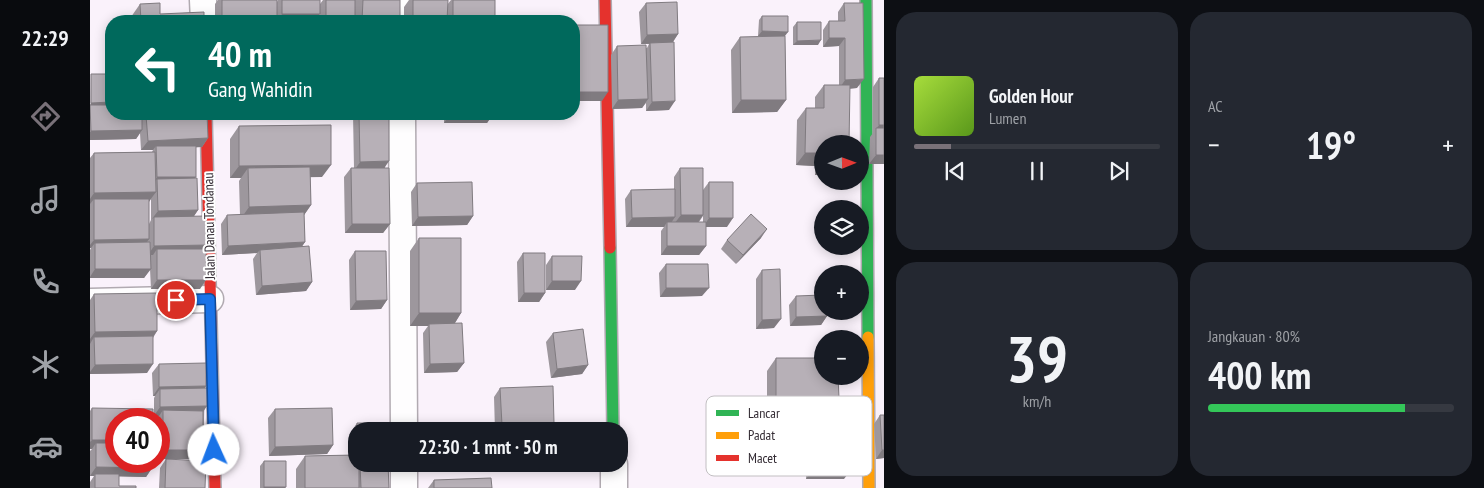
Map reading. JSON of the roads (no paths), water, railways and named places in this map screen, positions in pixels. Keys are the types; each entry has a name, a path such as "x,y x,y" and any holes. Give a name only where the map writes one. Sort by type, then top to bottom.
{"street":[{"path":"203,0 204,15"},
{"path":"402,0 402,15"},
{"path":"605,0 613,422"},
{"path":"866,0 868,396"},
{"name":"Jalan Danau Tondanau","path":"206,120 215,488"},
{"path":"402,120 404,422"},
{"path":"90,302 210,299"},
{"path":"404,472 404,488"},
{"path":"614,472 614,488"}]}
